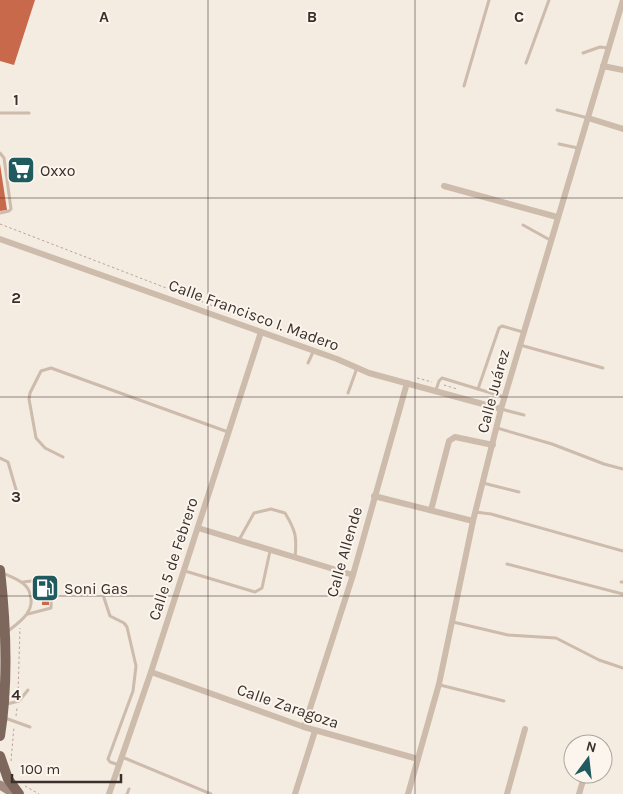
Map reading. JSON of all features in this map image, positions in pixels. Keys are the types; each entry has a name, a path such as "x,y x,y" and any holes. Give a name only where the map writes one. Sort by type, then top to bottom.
{"main road":[{"path":"0,571 5,634 0,736"},
{"path":"0,756 8,779 19,791"}],"street":[{"name":"Calle Juárez","path":"408,794 439,684 472,521 501,408 603,66 621,15 623,0"},
{"path":"603,66 623,70"},
{"path":"588,118 623,129"},
{"path":"444,186 557,217"},
{"name":"Calle Francisco I. Madero","path":"0,240 314,350 370,373 437,387 501,408"},
{"name":"Calle 5 de Febrero","path":"109,794 151,672 262,332"},
{"name":"Calle Allende","path":"304,727 353,575 408,380"},
{"path":"431,510 449,441 455,437 493,445"},
{"path":"374,496 472,521"},
{"path":"198,528 353,575"},
{"name":"Calle Zaragoza","path":"151,672 315,731 418,759"},
{"path":"507,794 525,729"},
{"path":"295,794 315,731"},
{"path":"0,785 19,791"}],"lane":[{"path":"464,86 489,0"},
{"path":"526,63 549,0"},
{"path":"583,53 600,47 609,48"},
{"path":"557,110 588,118"},
{"path":"0,113 29,113"},
{"path":"559,144 578,148"},
{"path":"0,153 4,158 11,209 0,212"},
{"path":"523,225 550,240"},
{"path":"478,389 498,328 502,326 524,332"},
{"path":"520,345 603,368"},
{"path":"308,363 314,350"},
{"path":"63,457 45,448 36,438 29,399 41,371 51,368 229,432"},
{"path":"348,393 358,368"},
{"path":"437,387 442,378 504,397"},
{"path":"501,408 524,415"},
{"path":"497,428 552,444 604,464 623,469"},
{"path":"0,458 8,462 17,493"},
{"path":"483,483 519,492"},
{"path":"238,541 254,513 271,509 285,513 292,524 296,537 294,558"},
{"path":"475,512 491,514 623,551"},
{"path":"184,571 255,592 262,588 270,551"},
{"path":"507,564 623,594"},
{"path":"0,571 23,582 31,597 31,606 27,614 5,634"},
{"path":"23,582 49,579 52,581 51,608 27,614"},
{"path":"104,598 110,616 128,627 136,666 133,691 108,759 110,762 119,765"},
{"path":"452,622 508,634 556,638 599,660 623,668"},
{"path":"439,684 504,701"},
{"path":"3,704 20,700 28,690"},
{"path":"2,717 30,727"},
{"path":"122,757 211,794"},
{"path":"127,794 129,789"}],"path":[{"path":"0,224 244,318"},
{"path":"408,380 437,387 456,389"},
{"path":"11,765 20,677 20,621"},
{"path":"19,791 39,794"}],"building":[{"path":"0,0 35,0 14,65 0,61"},
{"path":"0,164 7,210 0,211"},
{"name":"Soni Gas","path":"41,583 48,583 48,592 41,593"},
{"name":"Soni Gas","path":"42,596 49,596 49,605 42,605"}],"place":[{"name":"Oxxo","path":"21,170"},
{"name":"Soni Gas","path":"45,588"}]}
